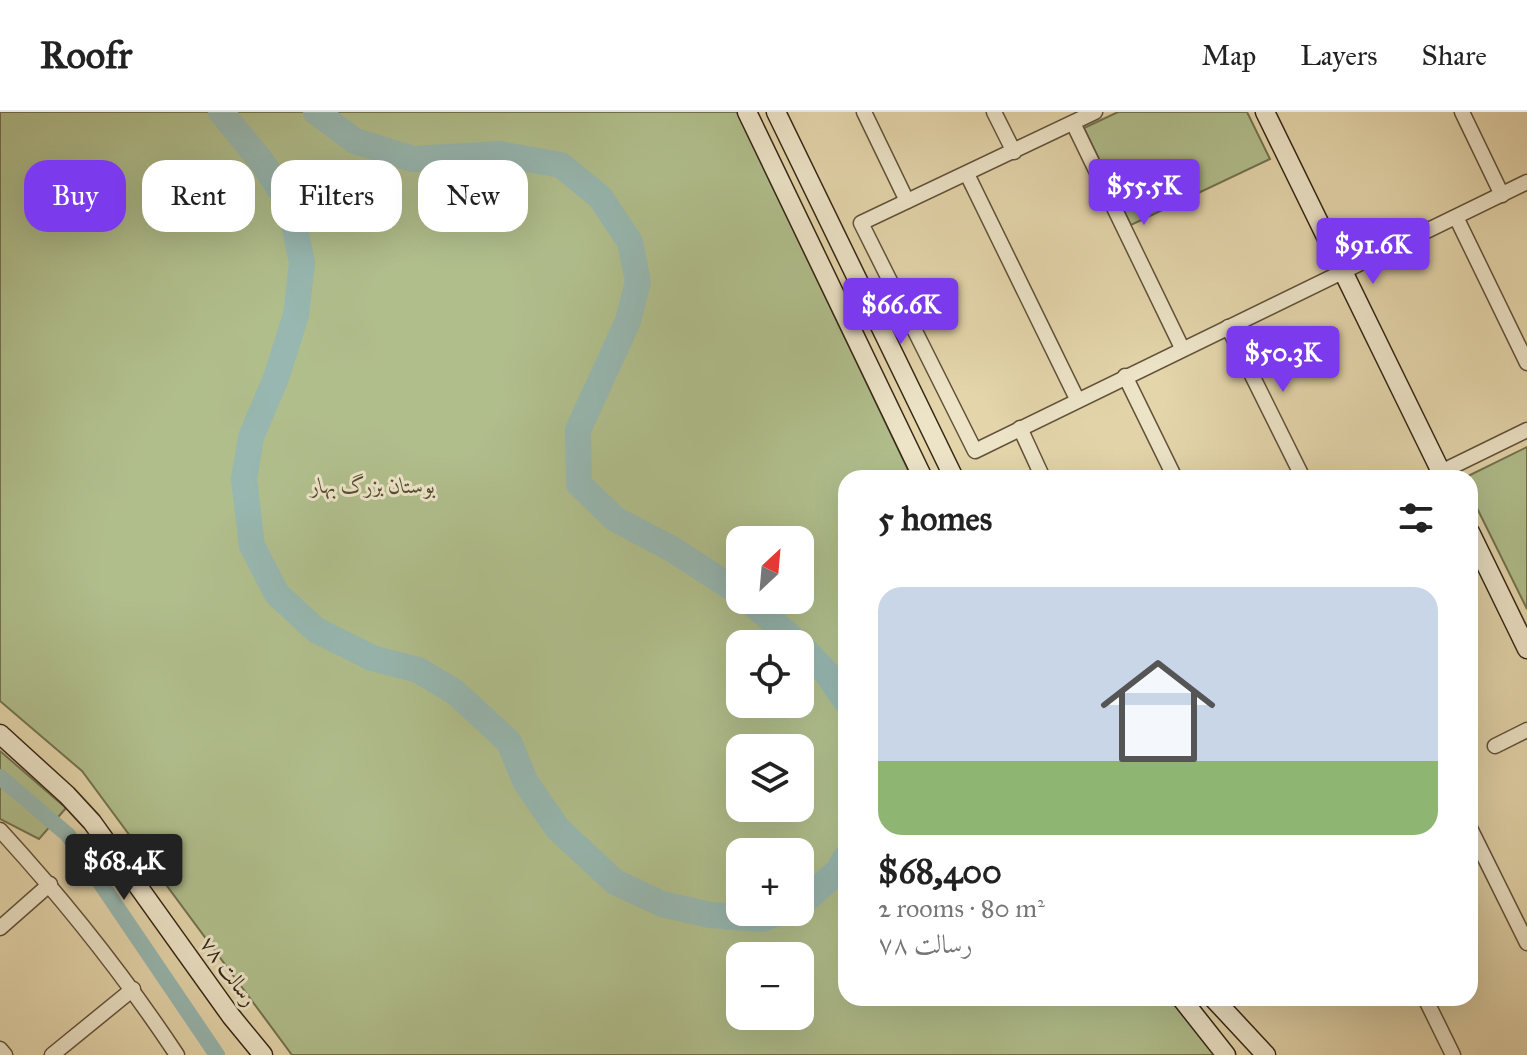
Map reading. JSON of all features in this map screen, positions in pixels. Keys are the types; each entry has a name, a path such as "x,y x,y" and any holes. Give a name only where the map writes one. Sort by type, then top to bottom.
{"main road":[{"path":"747,112 919,470"},
{"path":"776,112 950,470"},
{"path":"1265,112 1440,470"},
{"path":"909,448 934,436"},
{"path":"1478,548 1527,649"},
{"name":"رسالت ۷۸","path":"0,734 92,822 231,1016 263,1055"},
{"path":"1187,1006 1226,1055"},
{"path":"1220,1006 1266,1055"}],"street":[{"path":"864,112 907,201"},
{"path":"994,112 1014,152"},
{"path":"1095,112 861,223 975,451 1527,182"},
{"path":"1462,112 1502,195"},
{"path":"1073,123 1182,348"},
{"path":"967,174 1077,399"},
{"path":"1456,217 1527,363"},
{"path":"1228,327 1299,470"},
{"path":"1125,376 1171,470"},
{"path":"1020,428 1039,470"},
{"path":"1451,470 1527,430"},
{"path":"1495,746 1527,730"},
{"path":"0,830 50,884 133,989 177,1055"},
{"path":"1478,844 1527,943"},
{"path":"0,928 50,884"},
{"path":"52,1055 133,989"},
{"path":"1429,1006 1453,1055"},
{"path":"0,1049 5,1055"}],"green space":[{"name":"بوستان بزرگ بهار","path":"0,112 737,112 908,470 838,470 838,1006 1180,1006 1220,1055 292,1055 82,771 0,701"},
{"path":"1118,112 1247,112 1270,159 1131,225 1084,128"},
{"path":"1527,447 1527,609 1478,510 1478,471"},
{"path":"0,751 66,808 39,839 0,819"}],"waterway":[{"path":"221,112 262,162 290,205 302,263 296,315 276,378 251,437 244,479 252,546 277,594 316,630 372,658 418,670 455,692 509,742 526,783 558,829 615,882 662,904 726,916"},
{"path":"316,112 355,141 413,159 499,154 561,165 600,197 630,242 638,282 628,321 578,430 579,484 615,519 672,549 726,584"},
{"path":"764,614 783,630"},
{"path":"814,660 838,689"},
{"path":"0,777 68,835 217,1055"},
{"path":"814,892 838,871"}]}
